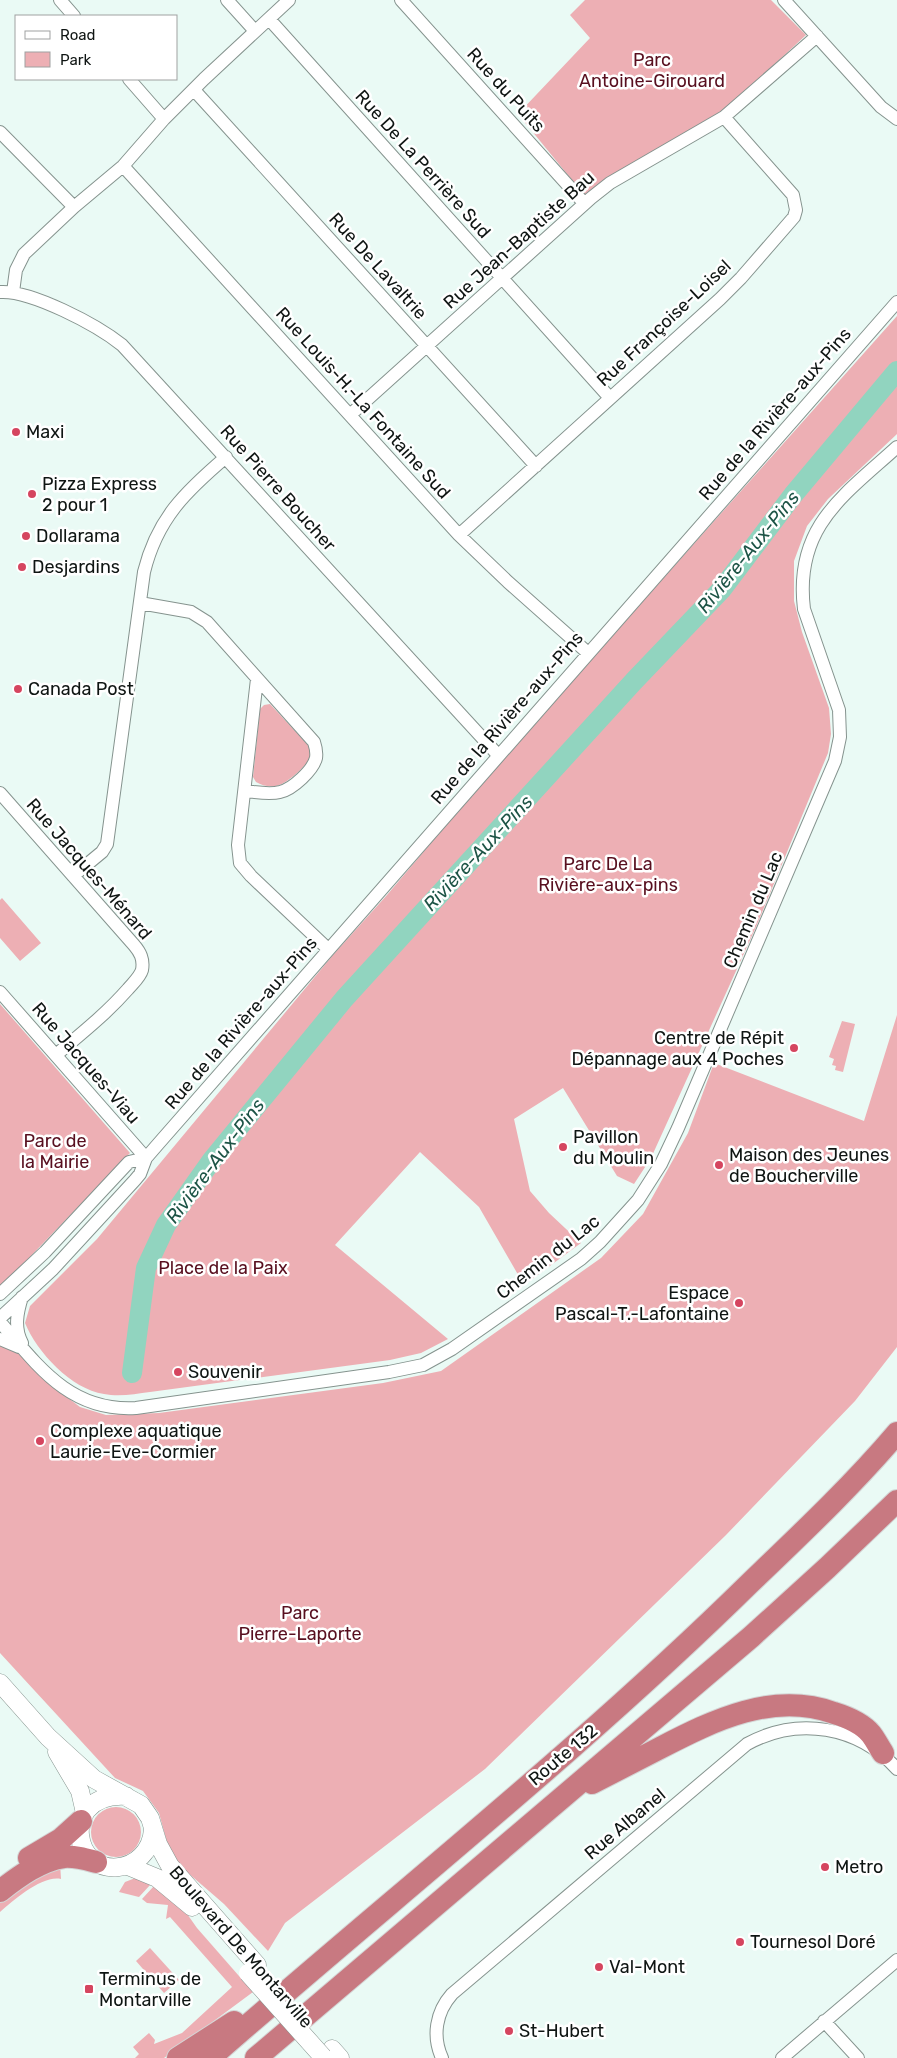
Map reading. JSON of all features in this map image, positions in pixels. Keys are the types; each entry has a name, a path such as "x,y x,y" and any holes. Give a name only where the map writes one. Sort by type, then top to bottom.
{"highway":[{"name":"Route 132","path":"210,2058 614,1711 779,1556 897,1433"},
{"name":"Route 132","path":"256,2058 785,1607 897,1501"},
{"path":"560,1800 696,1729 736,1714 766,1707 802,1705 845,1717 871,1734 890,1761"},
{"path":"0,1876 61,1839 83,1817"},
{"path":"0,1891 28,1872 54,1860 72,1857 96,1862"},
{"path":"178,2058 304,1976"},
{"path":"264,2058 278,2039"}],"street":[{"path":"60,0 73,15"},
{"path":"227,0 255,31"},
{"path":"6,292 24,254 74,207 123,166 164,119 289,0"},
{"name":"Rue du Puits","path":"401,0 584,203"},
{"path":"784,0 881,107 897,119"},
{"name":"Rue De La Perrière Sud","path":"270,19 610,398"},
{"name":"Rue Jean-Baptiste Bau","path":"350,414 584,203 610,183 724,117 817,36"},
{"path":"130,80 164,119"},
{"name":"Rue De Lavaltrie","path":"194,90 536,466"},
{"name":"Rue Françoise-Loisel","path":"459,535 720,299 741,278 794,216 796,210 793,195 724,117"},
{"path":"0,132 74,207"},
{"name":"Rue Louis-H.-La Fontaine Sud","path":"123,166 459,535 495,570 588,653"},
{"name":"Rue Pierre Boucher","path":"6,292 47,304 94,325 122,345 498,755"},
{"name":"Rue de la Rivière-aux-Pins","path":"0,1318 90,1230 135,1180 140,1174 146,1158 897,302"},
{"name":"Chemin du Lac","path":"0,1322 54,1381 70,1393 102,1405 124,1409 413,1368 435,1360 452,1350 567,1269 608,1234 638,1200 665,1156 835,761 840,737 839,710 804,609 802,595 803,565 813,536 832,508 897,447"},
{"path":"73,876 102,852 107,844 140,603 148,559 167,517 186,492 226,457"},
{"path":"140,603 182,609 199,616 207,622 314,742 317,751 312,766 289,788 281,792 270,793 245,791"},
{"path":"257,678 238,845 240,863 250,876 328,949"},
{"name":"Rue Jacques-Ménard","path":"0,793 140,952 143,961 141,971 136,979 108,1012 56,1055"},
{"name":"Rue Jacques-Viau","path":"0,992 146,1158"},
{"name":"Rue de la Rivière-aux-Pins","path":"0,1294 52,1245 129,1162 146,1158"},
{"name":"Chemin du Lac","path":"22,1298 18,1312 17,1330 26,1351"},
{"name":"Chemin du Lac","path":"0,1339 26,1351"},
{"name":"Boulevard De Montarville","path":"0,1684 48,1737 94,1779 129,1797 145,1808 162,1854 252,1969"},
{"name":"Rue Albanel","path":"442,2058 437,2044 436,2026 441,2009 452,1994 740,1749 755,1739 788,1728 827,1729 844,1734 890,1761"},
{"name":"Boulevard De Montarville","path":"48,1737 77,1786 83,1817 80,1834 88,1855 96,1862 114,1868 128,1866 157,1878 179,1895 252,1969 330,2056"},
{"path":"83,1817 101,1799 116,1796 129,1797"},
{"path":"128,1866 137,1861 145,1852 150,1843 153,1829"},
{"path":"782,2058 897,1960"},
{"path":"824,2021 858,2058"}],"green space":[{"name":"Parc Antoine-Girouard","path":"585,0 771,0 806,35 730,106 620,171 585,196 518,114 590,38 570,15"},
{"path":"897,316 897,434 828,499 807,526 794,561 794,601 802,632 829,708 831,734 828,753 756,927 651,1158 634,1184 617,1176 563,1088 514,1119 530,1191 549,1213 581,1243 524,1285 479,1207 420,1152 335,1245 448,1339 421,1353 390,1360 133,1394 115,1395 92,1391 68,1377 47,1357 30,1334 25,1323 30,1306 97,1239 333,955 387,895 503,758"},
{"path":"270,704 310,749 310,757 301,769 283,784 276,786 256,782 253,777 260,709 264,705"},
{"path":"2,898 41,943 20,961 0,938 0,900"},
{"name":"Parc de la Mairie","path":"0,1004 130,1153 0,1288"},
{"name":"Parc Pierre-Laporte","path":"897,1015 897,1347 855,1401 726,1535 485,1769 285,1923 268,1951 224,1904 180,1866 168,1846 159,1813 143,1791 115,1778 0,1653 0,1327 59,1391 80,1407 106,1415 159,1413 383,1383 441,1371 601,1258 643,1214 688,1133 714,1063 864,1121"},
{"path":"842,1021 855,1024 843,1072 835,1070 836,1066 832,1065 834,1059 829,1057"},
{"path":"111,1807 121,1807 134,1814 141,1827 141,1837 134,1850 121,1857 111,1857 102,1853 95,1846 91,1837 91,1827 95,1818 102,1811"},
{"path":"60,1863 61,1879 45,1881 37,1885 20,1895 0,1912 0,1902 11,1893"},
{"path":"138,1877 151,1884 139,1897 119,1892 125,1882"},
{"path":"154,1886 185,1911 197,1928 253,1992 164,2058 135,2058 139,2054 133,2047 149,2033 155,2040 154,2044 182,2033 232,1987 170,1917 166,1919 168,1905 147,1903 142,1899"},
{"path":"150,1948 179,1980 164,1993 136,1961"}],"waterway":[{"name":"Rivière-Aux-Pins","path":"132,1373 146,1268 166,1225 212,1160 344,999 634,681 722,589 793,495 897,371"}],"place":[{"name":"Maxi","path":"16,432"},
{"name":"Pizza Express 2 pour 1","path":"32,494"},
{"name":"Dollarama","path":"26,536"},
{"name":"Desjardins","path":"22,567"},
{"name":"Canada Post","path":"18,689"},
{"name":"Centre de Répit Dépannage aux 4 Poches","path":"794,1048"},
{"name":"Pavillon du Moulin","path":"563,1147"},
{"name":"Maison des Jeunes de Boucherville","path":"719,1165"},
{"name":"Espace Pascal-T.-Lafontaine","path":"739,1303"},
{"name":"Souvenir","path":"178,1372"},
{"name":"Complexe aquatique Laurie-Eve-Cormier","path":"40,1441"},
{"name":"Metro","path":"825,1867"},
{"name":"Tournesol Doré","path":"740,1942"},
{"name":"Val-Mont","path":"599,1967"},
{"name":"Terminus de Montarville","path":"89,1989"},
{"name":"St-Hubert","path":"509,2031"}],"park label":[{"name":"Parc De La Rivière-aux-pins","path":"608,874"},
{"name":"Place de la Paix","path":"223,1268"}]}
